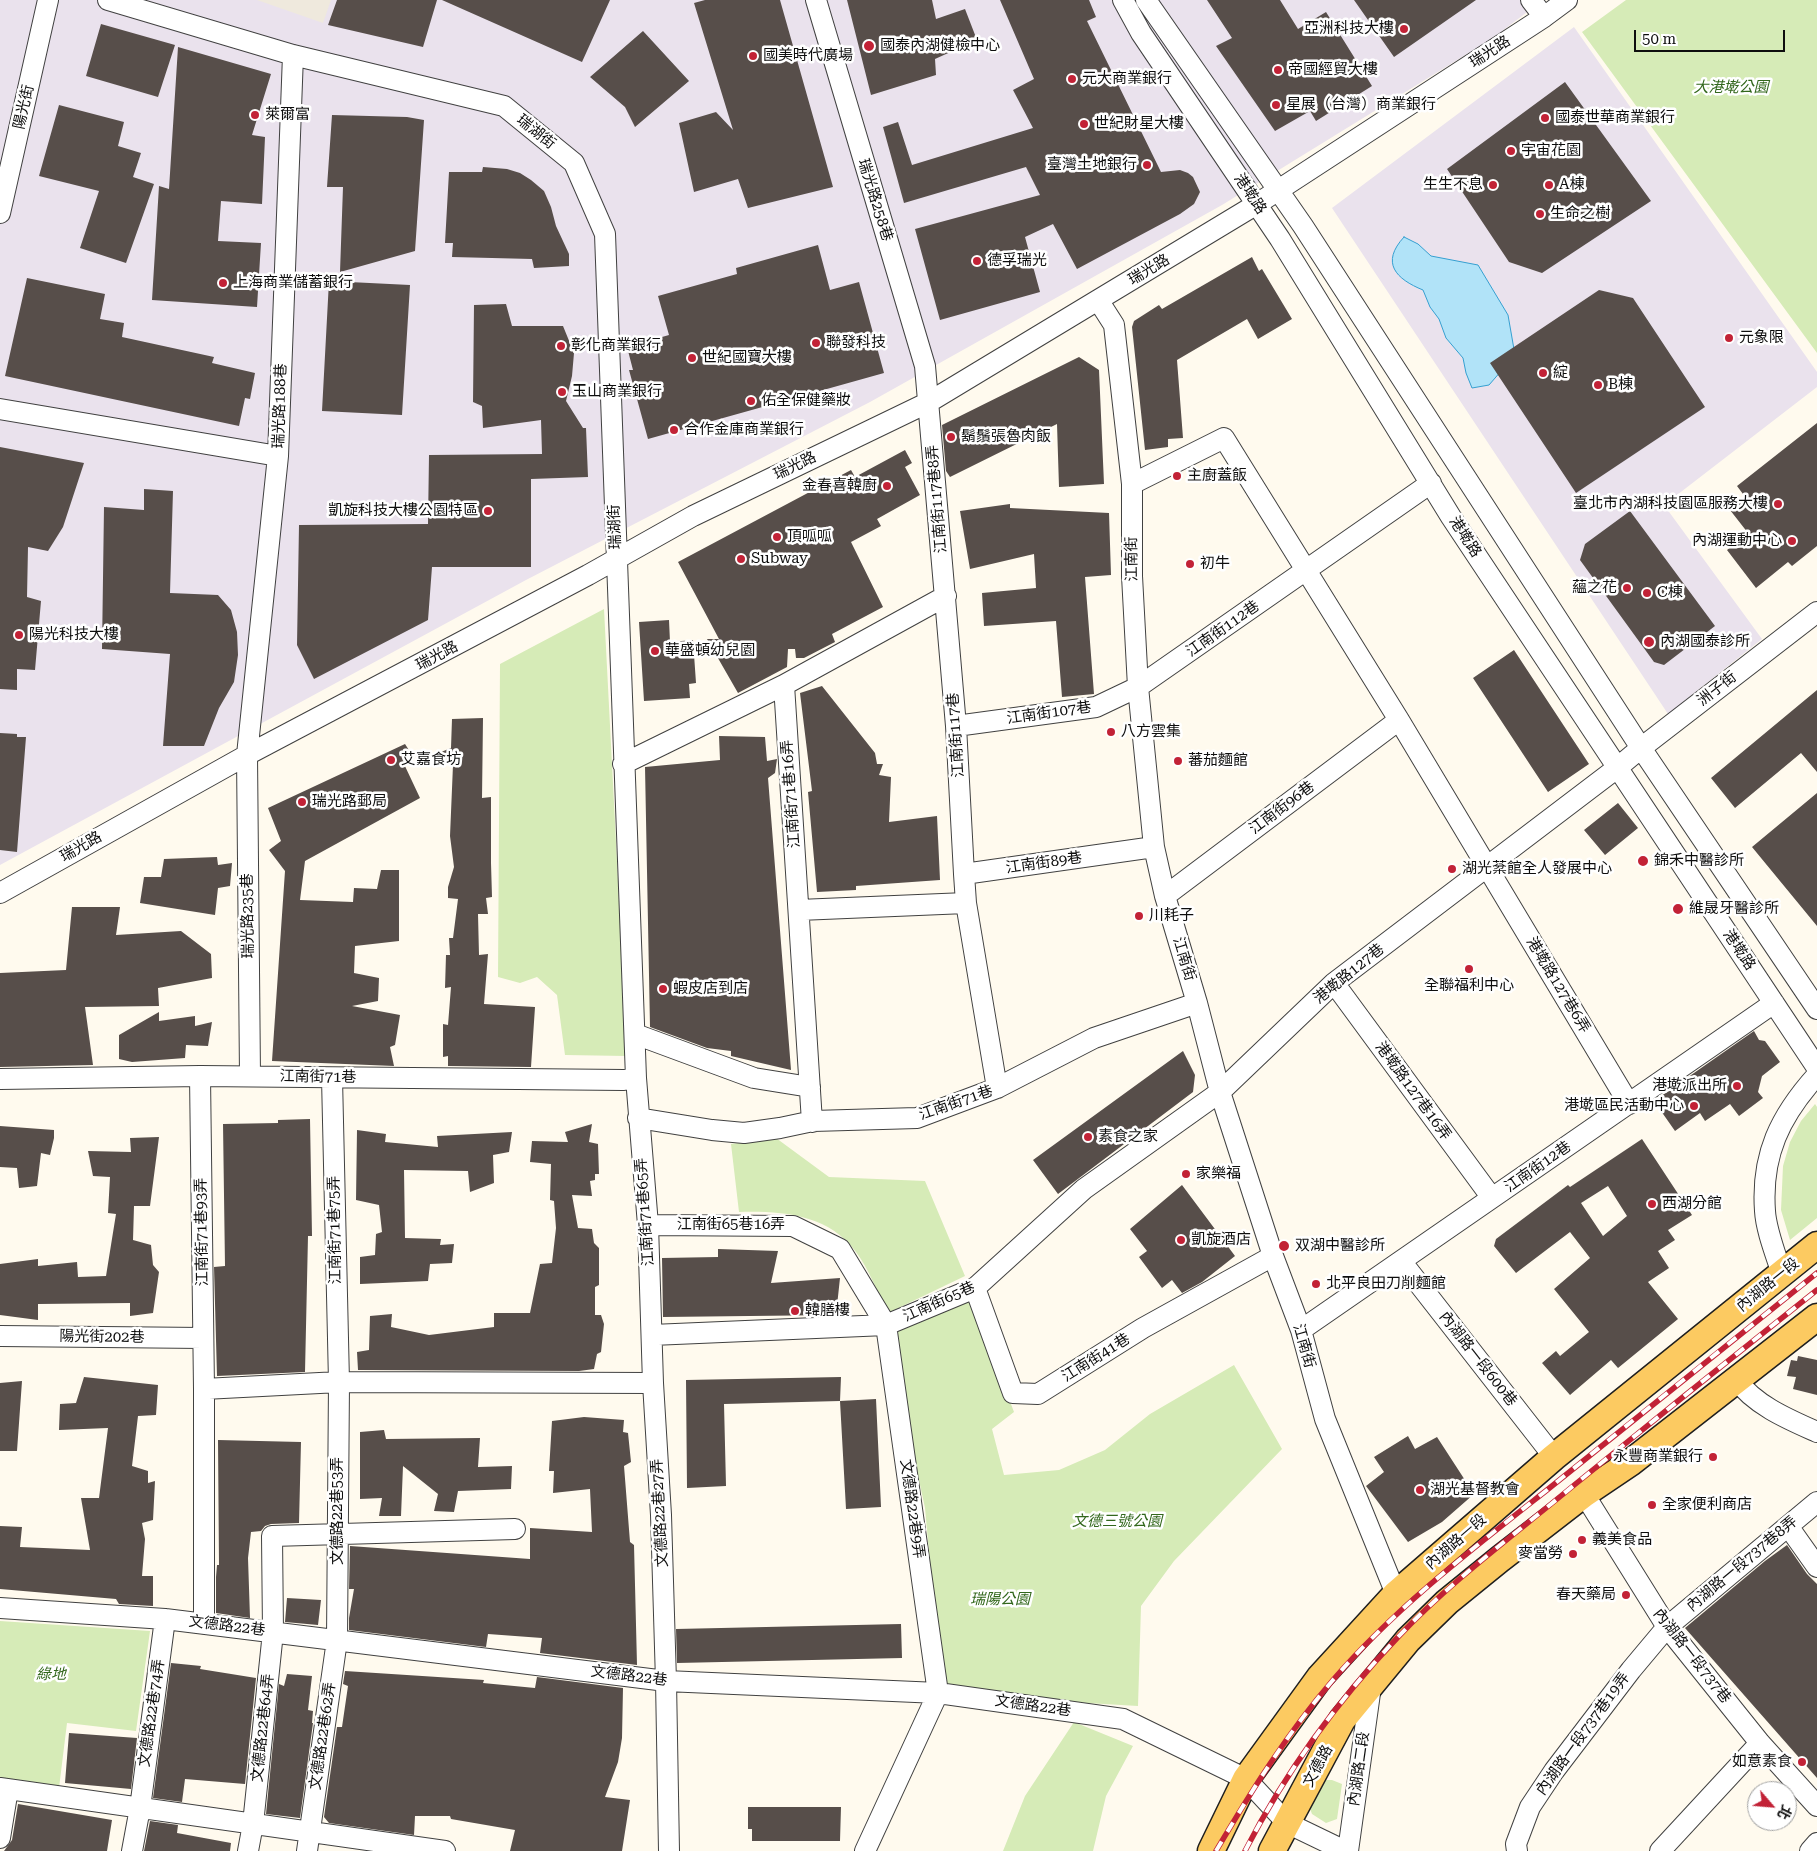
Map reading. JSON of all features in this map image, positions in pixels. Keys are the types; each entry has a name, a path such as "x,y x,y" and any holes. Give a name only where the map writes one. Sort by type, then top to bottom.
{"main road":[{"name":"內湖路一段","path":"1246,1779 1320,1677 1396,1594 1554,1457 1817,1245"},
{"path":"1371,1686 1408,1640 1447,1602 1584,1494 1630,1463 1817,1317"},
{"name":"文德路","path":"1272,1851 1342,1720 1371,1686"},
{"path":"1211,1851 1246,1779"}],"street":[{"name":"陽光街","path":"0,213 48,0"},
{"name":"瑞湖街","path":"108,0 293,55 504,106 574,163 605,234 616,558"},
{"name":"瑞光路258巷","path":"816,0 925,366 929,402"},
{"name":"港墘路","path":"1124,0 1142,33 1257,204 1451,517 1817,1068"},
{"name":"港墘路","path":"1146,0 1303,226 1641,748 1817,1009"},
{"path":"1531,0 1544,17"},
{"name":"瑞光路","path":"0,893 247,756 432,659 693,516 929,402 1278,191 1544,17 1567,0"},
{"name":"瑞光路188巷","path":"247,756 278,456 293,55"},
{"name":"江南街","path":"1098,300 1114,325 1132,484 1132,574 1138,687 1154,848 1165,896 1197,1003 1220,1092 1273,1256 1301,1330 1325,1419 1396,1594"},
{"name":"江南街117巷8弄","path":"929,402 946,596"},
{"path":"0,409 278,456"},
{"path":"1132,484 1224,438 1307,570 1488,867"},
{"name":"江南街112巷","path":"1138,687 1431,483"},
{"path":"616,558 636,1078"},
{"path":"623,764 784,685 946,596"},
{"name":"江南街117巷","path":"946,596 956,726 964,874"},
{"name":"洲子街","path":"1617,768 1817,612"},
{"name":"江南街71巷16弄","path":"784,685 812,1122"},
{"name":"江南街107巷","path":"956,726 1096,707 1138,687"},
{"name":"江南街96巷","path":"1165,896 1399,720"},
{"name":"瑞光路235巷","path":"247,756 250,1076"},
{"name":"港墘路127巷","path":"1220,1092 1334,983 1617,768"},
{"name":"江南街89巷","path":"964,874 1154,848"},
{"name":"港墘路127巷6弄","path":"1488,867 1629,1104"},
{"path":"964,874 966,903 997,1088"},
{"path":"799,910 966,903"},
{"name":"港墘路127巷16弄","path":"1334,983 1492,1198"},
{"name":"江南街71巷","path":"638,1118 712,1130 744,1133 812,1122 917,1118 997,1088 1094,1038 1197,1003"},
{"name":"江南街12巷","path":"1301,1330 1774,1003"},
{"path":"635,1034 754,1078 810,1086"},
{"path":"1782,1274 1765,1212 1766,1171 1777,1132 1798,1097 1817,1075"},
{"name":"江南街71巷","path":"0,1079 200,1076 614,1080 636,1078"},
{"name":"江南街71巷93弄","path":"200,1076 204,1389 204,1624"},
{"name":"江南街71巷75弄","path":"332,1078 339,1382"},
{"name":"江南街71巷65弄","path":"636,1078 648,1225 652,1340"},
{"name":"江南街65巷","path":"652,1340 886,1325 975,1288 1084,1189 1220,1092"},
{"name":"江南街65巷16弄","path":"648,1225 794,1226 840,1249 886,1325"},
{"name":"江南街41巷","path":"975,1288 1013,1393 1038,1394 1143,1328 1273,1256"},
{"name":"內湖路一段600巷","path":"1401,1261 1554,1457"},
{"name":"文德路22巷9弄","path":"886,1325 938,1693"},
{"name":"陽光街202巷","path":"0,1336 203,1338"},
{"name":"文德路22巷27弄","path":"652,1340 661,1515 669,1851"},
{"path":"1737,1380 1744,1391 1784,1417 1817,1432"},
{"path":"204,1389 339,1382 653,1383"},
{"name":"文德路22巷53弄","path":"337,1640 339,1382"},
{"name":"內湖路一段737巷","path":"1584,1494 1667,1627 1760,1743 1817,1806"},
{"name":"內湖路一段737巷8弄","path":"1667,1627 1817,1502"},
{"path":"1788,1526 1817,1567"},
{"path":"338,1533 515,1529"},
{"name":"文德路22巷64弄","path":"248,1851 253,1824 274,1632 272,1536 338,1533"},
{"name":"文德路22巷","path":"0,1608 165,1619 666,1681 938,1693 1123,1719 1246,1779"},
{"name":"文德路22巷74弄","path":"132,1851 140,1808 165,1619"},
{"name":"內湖路一段737巷19弄","path":"1517,1851 1516,1844 1530,1807 1554,1771 1630,1670 1667,1627"},
{"name":"文德路22巷62弄","path":"308,1841 337,1640"},
{"name":"內湖路二段","path":"1347,1851 1371,1686"},
{"path":"866,1851 938,1693"},
{"path":"1660,1851 1760,1743"},
{"path":"1246,1779 1287,1823 1347,1851"},
{"path":"0,1838 4,1789 253,1824 308,1841 440,1851"},
{"path":"1810,1851 1817,1844"}],"shaded area":[{"path":"0,0 1543,0 1493,38 1222,205 870,402 526,580 0,865"},
{"path":"257,0 331,0 323,23"},
{"path":"1574,27 1817,372 1817,387 1664,505 1762,639 1668,714 1332,208"}],"green space":[{"name":"大港墘公園","path":"1626,0 1817,0 1817,353 1582,32"},
{"path":"604,609 627,1056 565,1055 557,995 537,977 520,983 498,977 500,664"},
{"path":"1815,1104 1817,1107 1817,1218 1790,1240 1781,1210 1783,1166 1790,1142 1801,1121"},
{"path":"776,1138 829,1177 925,1181 965,1276 888,1313 861,1259 845,1239 832,1230 818,1222 788,1214 739,1212 731,1144"},
{"name":"文德三號公園","path":"972,1301 1014,1412 992,1429 1004,1475 1059,1470 1105,1450 1150,1414 1234,1365 1282,1449 1174,1561 1141,1606 1138,1706 1053,1701 941,1685 925,1508 886,1328"},
{"name":"綠地","path":"0,1621 150,1631 136,1731 67,1723 59,1788 0,1779"},
{"path":"1074,1722 1133,1746 1106,1796 1093,1851 1003,1851 1025,1796"},
{"path":"1323,1780 1332,1780 1342,1784 1337,1819 1326,1823 1312,1814 1309,1806"}],"water":[{"path":"1404,237 1418,244 1431,256 1478,265 1508,315 1515,355 1489,385 1472,388 1463,358 1446,338 1439,319 1430,307 1423,290 1405,281 1394,269 1393,255"}],"building":[{"path":"337,0 437,0 423,47 328,25"},
{"path":"442,0 610,0 582,62"},
{"name":"國美時代廣場","path":"705,0 780,0 833,187 748,208 738,179 694,192 679,123 716,112 733,130 694,3"},
{"path":"847,0 932,0 936,19 965,9 977,40 935,59 936,75 871,95"},
{"path":"1000,0 1089,0 1096,17 1087,21 1161,172 1180,170 1188,173 1193,177 1200,192 1194,204 1180,214 1077,269 1053,224 1025,237 1040,292 940,320 915,229 1040,195 1026,167 904,203 883,127 898,122 912,165 1033,128 1013,90 1034,79"},
{"path":"1207,0 1280,0 1298,29 1326,12 1372,86 1316,121 1310,111 1275,131 1216,46 1232,38"},
{"name":"亞洲科技大樓","path":"1354,0 1476,0 1394,57"},
{"path":"101,24 175,45 158,97 86,76"},
{"path":"643,31 689,81 635,127 625,107 590,77"},
{"path":"178,47 271,74 252,135 265,137 262,204 221,201 218,241 261,243 257,307 152,300 159,186 169,189"},
{"name":"A棟","path":"1565,82 1651,201 1542,273 1509,262 1447,169"},
{"path":"59,105 124,122 118,146 141,153 133,177 154,184 126,263 80,248 99,191 39,176"},
{"path":"332,115 407,117 424,120 415,251 340,272 343,187 327,187"},
{"path":"483,167 507,169 520,173 544,191 556,226 569,254 569,266 534,268 532,259 452,257 453,243 445,243 449,172 482,172"},
{"path":"818,245 830,290 859,282 884,373 648,439 629,370 633,370 627,347 669,335 658,296 737,274 736,268"},
{"path":"1252,257 1259,271 1262,269 1292,319 1258,339 1247,319 1177,360 1183,438 1168,439 1168,447 1145,450 1132,327 1134,321 1159,305 1162,309"},
{"path":"27,278 105,294 100,319 124,323 122,337 214,357 212,363 255,373 250,399 245,398 239,426 5,376"},
{"path":"329,281 410,285 402,415 322,411"},
{"name":"B棟","path":"1599,290 1633,298 1705,407 1576,493 1490,363"},
{"path":"506,304 512,326 563,326 574,353 572,376 566,401 583,428 586,428 588,477 531,479 531,567 432,567 428,620 314,679 297,645 299,525 428,524 429,455 542,454 541,420 483,428 482,406 473,402 474,305"},
{"path":"1079,357 1099,370 1104,484 1059,487 1057,424 950,477 946,471 942,425"},
{"name":"臺北市內湖科技園區服務大樓","path":"1817,423 1817,546 1792,566 1788,562 1756,588 1727,550 1748,533 1730,510 1746,498 1737,486"},
{"path":"0,447 84,463 63,527 48,551 28,547 27,597 41,601 35,670 17,669 17,690 0,689"},
{"path":"905,450 912,463 905,467 920,495 877,519 881,526 851,542 883,607 832,634 835,642 804,658 796,658 795,649 788,649 787,667 738,693 707,639 719,639 678,562 851,470 855,477"},
{"path":"144,489 173,491 170,593 218,595 231,610 237,632 238,655 234,682 219,708 204,746 163,746 170,654 102,649 104,507 144,510"},
{"path":"1010,504 1010,508 1109,513 1111,575 1085,577 1094,694 1062,697 1056,621 984,626 982,593 1036,588 1034,554 970,569 960,511"},
{"name":"C棟","path":"1630,511 1715,626 1664,665 1654,662 1580,560 1585,544"},
{"path":"669,620 670,642 693,640 696,683 689,684 690,698 644,701 639,622"},
{"path":"1514,650 1589,764 1548,792 1473,678"},
{"path":"822,686 875,753 877,764 883,764 879,775 891,777 889,822 937,816 940,880 856,886 856,890 817,892 808,792 812,791 800,693"},
{"path":"1817,690 1817,772 1801,753 1735,808 1711,778"},
{"path":"483,718 482,798 491,797 492,897 486,898 488,914 478,914 479,955 488,954 484,1004 535,1007 531,1067 448,1066 448,1056 443,1057 443,1024 448,1025 451,987 445,988 446,955 450,955 449,938 453,938 458,899 448,898 448,887 454,867 450,836 453,765 441,765 441,752 451,748 452,719"},
{"path":"0,733 17,734 17,737 26,737 17,852 0,850"},
{"path":"719,736 765,737 767,761 777,759 775,773 768,778 791,1070 731,1056 731,1051 707,1048 650,1027 645,767 720,760"},
{"path":"405,744 414,758 404,764 420,798 305,861 300,900 353,902 354,888 377,889 381,870 399,870 399,941 355,946 354,973 379,978 378,1001 352,1006 400,1015 395,1045 390,1047 394,1066 272,1061 285,871 269,850 281,841 268,808"},
{"path":"1817,793 1817,926 1752,847"},
{"path":"1618,803 1638,828 1605,855 1584,830"},
{"path":"217,857 218,865 232,863 230,886 218,888 215,915 140,903 144,877 161,877 164,859"},
{"path":"72,907 120,907 116,935 181,931 211,954 212,978 158,988 159,1006 85,1007 93,1065 0,1067 0,973 66,970"},
{"path":"159,1012 159,1021 195,1016 195,1026 212,1022 208,1046 186,1045 185,1058 132,1062 119,1059 119,1035"},
{"path":"1754,1031 1759,1040 1765,1041 1780,1062 1762,1076 1758,1092 1763,1098 1739,1116 1730,1104 1705,1121 1700,1113 1675,1131 1654,1101"},
{"path":"1183,1051 1195,1075 1193,1092 1058,1194 1033,1160"},
{"path":"310,1119 312,1236 308,1236 305,1372 217,1376 214,1267 225,1266 223,1124 278,1123 278,1120"},
{"path":"592,1124 589,1142 598,1144 599,1174 595,1174 595,1180 590,1181 592,1196 572,1195 578,1228 592,1229 594,1243 599,1248 599,1285 595,1287 595,1315 601,1315 604,1324 601,1352 597,1354 594,1369 579,1371 358,1370 357,1352 369,1350 370,1316 392,1314 391,1327 429,1335 494,1327 494,1313 530,1313 540,1264 552,1263 556,1228 554,1201 550,1200 551,1164 530,1162 532,1141 568,1142 565,1132"},
{"path":"0,1126 54,1130 50,1155 41,1153 37,1186 19,1188 17,1168 0,1167"},
{"path":"357,1130 386,1134 385,1142 438,1147 437,1136 512,1132 509,1152 493,1155 494,1183 470,1192 468,1171 404,1170 405,1238 441,1239 440,1245 454,1244 452,1263 430,1264 428,1281 360,1284 360,1257 375,1255 376,1234 382,1232 379,1205 356,1200"},
{"path":"159,1137 150,1206 134,1206 133,1240 151,1245 153,1265 159,1272 153,1313 130,1316 130,1303 38,1304 38,1320 0,1315 0,1264 38,1259 38,1266 77,1262 78,1277 106,1276 116,1214 108,1213 110,1177 93,1176 88,1151 131,1152 130,1138"},
{"path":"1642,1139 1692,1215 1668,1230 1675,1240 1658,1251 1669,1268 1648,1282 1678,1319 1618,1368 1611,1360 1570,1395 1542,1363 1556,1351 1560,1356 1589,1332 1554,1289 1590,1258 1570,1232 1516,1273 1494,1246 1496,1239 1568,1185 1570,1187","holes":["1608,1186 1627,1216 1603,1236 1581,1203"]},
{"name":"凱旋酒店","path":"1182,1185 1235,1256 1202,1282 1182,1293 1172,1280 1162,1288 1139,1257 1147,1251 1130,1229"},
{"path":"718,1249 778,1251 771,1283 840,1278 836,1315 663,1317 662,1258 718,1257"},
{"path":"1798,1356 1817,1360 1817,1395 1793,1389 1796,1377 1787,1376 1791,1360 1797,1361"},
{"path":"84,1377 158,1385 156,1415 138,1416 132,1466 148,1471 148,1483 155,1481 153,1520 142,1523 145,1539 142,1576 153,1576 153,1606 119,1604 116,1599 0,1589 0,1526 22,1527 20,1547 90,1550 81,1498 99,1498 108,1428 59,1430 60,1404 76,1403"},
{"path":"841,1377 840,1401 724,1404 726,1486 687,1488 686,1380"},
{"path":"22,1381 17,1451 0,1451 0,1383"},
{"path":"876,1399 881,1507 846,1509 840,1401"},
{"path":"584,1417 624,1420 623,1432 628,1433 631,1462 624,1466 630,1542 634,1545 637,1665 540,1653 542,1638 488,1634 486,1647 349,1630 354,1589 349,1589 350,1546 530,1559 530,1528 592,1532 590,1489 553,1493 554,1471 549,1471 552,1421"},
{"path":"384,1430 386,1439 480,1438 478,1467 512,1466 511,1489 458,1491 454,1512 434,1511 438,1494 403,1466 401,1516 379,1516 382,1498 360,1499 360,1432"},
{"name":"湖光基督教會","path":"1408,1436 1415,1449 1437,1437 1474,1494 1442,1522 1408,1542 1366,1486 1384,1472 1374,1457"},
{"path":"218,1440 301,1442 299,1523 271,1524 265,1526 261,1531 251,1532 248,1558 250,1618 216,1613 216,1577 217,1565 219,1565"},
{"path":"1787,1545 1807,1574 1817,1584 1817,1778 1685,1628"},
{"path":"287,1598 321,1600 318,1625 285,1622"},
{"path":"901,1624 902,1658 677,1663 676,1629"},
{"path":"171,1663 201,1666 200,1669 256,1678 245,1784 185,1779 182,1802 153,1798"},
{"path":"345,1671 484,1680 483,1683 535,1688 537,1677 623,1688 622,1738 618,1762 605,1797 630,1800 622,1851 510,1851 515,1830 451,1819 450,1816 415,1816 414,1835 329,1823 324,1817 337,1727 342,1727 348,1686 343,1684"},
{"path":"287,1674 312,1676 308,1710 313,1711 313,1723 300,1818 266,1814 279,1684 284,1686"},
{"path":"69,1733 137,1738 131,1789 65,1783"},
{"path":"18,1804 112,1820 107,1851 4,1851 12,1840"},
{"path":"748,1807 841,1807 840,1841 752,1841 752,1829 748,1829"},
{"path":"150,1821 178,1825 177,1833 231,1843 230,1851 144,1851"}],"railway":[{"path":"1216,1851 1256,1785 1300,1721 1333,1680 1382,1628 1463,1557 1817,1273"},
{"path":"1245,1851 1277,1794 1314,1738 1354,1686 1418,1616 1483,1559 1817,1290"}],"place":[{"name":"亞洲科技大樓","path":"1404,29"},
{"name":"國泰內湖健檢中心","path":"869,46"},
{"name":"國美時代廣場","path":"753,56"},
{"name":"帝國經貿大樓","path":"1278,70"},
{"name":"元大商業銀行","path":"1072,79"},
{"name":"星展（台灣）商業銀行","path":"1276,105"},
{"name":"萊爾富","path":"255,115"},
{"name":"國泰世華商業銀行","path":"1545,118"},
{"name":"世紀財星大樓","path":"1084,124"},
{"name":"宇宙花園","path":"1511,151"},
{"name":"臺灣土地銀行","path":"1147,165"},
{"name":"生生不息","path":"1493,185"},
{"name":"A棟","path":"1549,185"},
{"name":"生命之樹","path":"1540,214"},
{"name":"德孚瑞光","path":"977,261"},
{"name":"上海商業儲蓄銀行","path":"223,283"},
{"name":"元象限","path":"1729,338"},
{"name":"聯發科技","path":"816,343"},
{"name":"彰化商業銀行","path":"561,346"},
{"name":"世紀國寶大樓","path":"692,358"},
{"name":"綻","path":"1543,373"},
{"name":"B棟","path":"1598,385"},
{"name":"玉山商業銀行","path":"562,392"},
{"name":"佑全保健藥妝","path":"751,401"},
{"name":"合作金庫商業銀行","path":"674,430"},
{"name":"鬍鬚張魯肉飯","path":"951,437"},
{"name":"主廚蓋飯","path":"1177,476"},
{"name":"金春喜韓廚","path":"887,486"},
{"name":"臺北市內湖科技園區服務大樓","path":"1778,504"},
{"name":"凱旋科技大樓公園特區","path":"488,511"},
{"name":"頂呱呱","path":"777,537"},
{"name":"內湖運動中心","path":"1792,541"},
{"name":"Subway","path":"741,559"},
{"name":"初牛","path":"1190,564"},
{"name":"蘊之花","path":"1627,588"},
{"name":"C棟","path":"1647,593"},
{"name":"陽光科技大樓","path":"19,635"},
{"name":"內湖國泰診所","path":"1649,642"},
{"name":"華盛頓幼兒園","path":"655,651"},
{"name":"八方雲集","path":"1111,732"},
{"name":"艾嘉食坊","path":"391,760"},
{"name":"蕃茄麵館","path":"1178,761"},
{"name":"瑞光路郵局","path":"302,802"},
{"name":"錦禾中醫診所","path":"1643,861"},
{"name":"湖光棻館全人發展中心","path":"1452,869"},
{"name":"維晟牙醫診所","path":"1678,909"},
{"name":"川耗子","path":"1139,916"},
{"name":"全聯福利中心","path":"1469,969"},
{"name":"蝦皮店到店","path":"663,989"},
{"name":"港墘派出所","path":"1737,1086"},
{"name":"港墘區民活動中心","path":"1694,1106"},
{"name":"素食之家","path":"1088,1137"},
{"name":"家樂福","path":"1186,1174"},
{"name":"西湖分館","path":"1652,1204"},
{"name":"凱旋酒店","path":"1181,1240"},
{"name":"双湖中醫診所","path":"1284,1246"},
{"name":"北平良田刀削麵館","path":"1316,1284"},
{"name":"韓膳樓","path":"795,1311"},
{"name":"永豐商業銀行","path":"1713,1457"},
{"name":"湖光基督教會","path":"1420,1490"},
{"name":"全家便利商店","path":"1652,1505"},
{"name":"義美食品","path":"1582,1540"},
{"name":"麥當勞","path":"1573,1554"},
{"name":"春天藥局","path":"1626,1595"},
{"name":"如意素食","path":"1802,1762"}],"park label":[{"name":"瑞陽公園","path":"1000,1600"}]}
